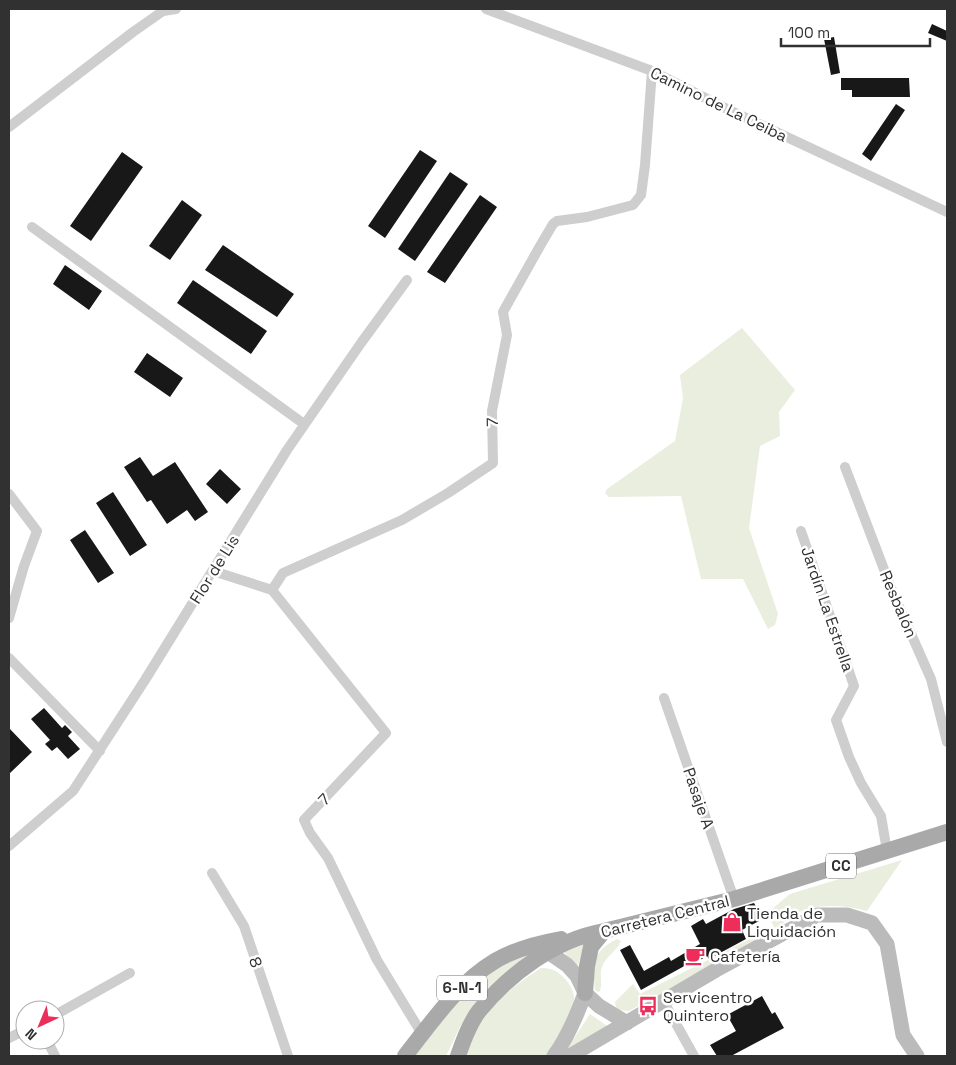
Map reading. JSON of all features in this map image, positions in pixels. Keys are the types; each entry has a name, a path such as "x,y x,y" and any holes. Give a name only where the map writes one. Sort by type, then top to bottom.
{"main road":[{"name":"Carretera Central","path":"543,948 583,935 734,899 947,832"},
{"path":"570,1056 716,970 817,916 847,914 872,923 887,944 904,1035 917,1056"},
{"path":"554,1056 578,1014 585,993 587,966 592,947 604,931"},
{"name":"6-N-1","path":"404,1056 468,981 494,961 509,954 543,948"},
{"path":"458,1056 469,1028 479,1012 543,948 567,965 577,976 585,993 598,1006 627,1023"}],"street":[{"path":"9,127 163,11 176,9"},
{"name":"Camino de La Ceiba","path":"486,9 652,71 947,212"},
{"name":"7","path":"422,1034 377,960 328,858 310,833 304,820 386,733 272,590 283,572 402,520 448,493 493,463 492,411 507,335 503,312 553,224 562,219 587,217 633,205 637,202 645,165 652,71"},
{"path":"32,227 304,424"},
{"name":"Flor de Lis","path":"9,846 73,791 100,751 304,424 407,280"},
{"name":"Resbalón","path":"845,467 868,530 931,679 947,742"},
{"path":"9,494 38,531 24,566 9,618"},
{"name":"Jardín La Estrella","path":"801,531 854,686 836,720 853,766 881,816 886,852"},
{"path":"213,570 272,590"},
{"path":"9,658 100,751"},
{"name":"Pasaje A","path":"664,698 734,899"},
{"name":"8","path":"212,873 244,926 288,1056"},
{"path":"65,1009 130,973"},
{"path":"664,1002 694,1056"}],"green space":[{"path":"742,328 795,390 779,412 780,436 760,446 749,528 778,614 775,625 768,629 743,579 701,579 681,496 609,497 605,493 607,489 675,441 683,398 680,375"},
{"path":"902,860 867,911 848,907 828,906 799,912 790,916 776,930 629,1011 619,1010 616,1007 615,1002 633,984 640,994 774,927 770,919 772,909 790,894"},
{"path":"617,939 621,941 619,945 602,967 601,988 598,992 595,990 594,966 598,954"},
{"path":"585,944 577,968 564,952"},
{"path":"535,949 481,998 460,1027 446,1056 414,1056 465,992 488,974"},
{"path":"541,968 547,968 560,974 569,983 574,997 567,1020 547,1056 464,1056 477,1028 494,1005"},
{"path":"590,1014 610,1028 565,1052"}],"building":[{"path":"932,24 947,31 947,41 928,33"},
{"path":"834,37 840,73 831,75 824,39"},
{"path":"841,78 909,78 910,97 852,97 852,90 841,90"},
{"path":"896,104 905,110 871,161 862,154"},
{"path":"420,150 437,161 385,238 368,226"},
{"path":"122,152 143,167 91,241 70,226"},
{"path":"450,172 468,184 415,261 398,249"},
{"path":"480,195 497,207 445,283 427,272"},
{"path":"182,200 202,215 170,260 149,246"},
{"path":"223,245 294,294 277,317 205,270"},
{"path":"65,265 102,291 89,310 53,284"},
{"path":"193,280 267,331 251,354 177,303"},
{"path":"147,353 183,378 170,397 134,372"},
{"path":"140,457 153,476 175,462 208,512 195,521 187,510 167,524 151,500 147,502 124,467"},
{"path":"220,469 241,489 227,504 206,484"},
{"path":"113,492 147,545 130,556 96,503"},
{"path":"85,530 114,573 98,583 70,540"},
{"path":"44,708 62,728 65,725 72,732 68,736 80,749 68,759 57,747 52,751 45,744 50,740 31,719"},
{"path":"9,728 32,752 9,774"},
{"path":"754,903 763,919 742,930 746,939 709,959 707,956 689,966 688,964 641,990 620,950 630,945 644,971 669,957 671,961 700,944 691,926 703,919 706,924 734,909"},
{"path":"762,996 772,1014 775,1012 784,1028 731,1056 717,1056 710,1045 736,1031 727,1015"}],"place":[{"name":"Tienda de Liquidación","path":"732,922"},
{"name":"Cafetería","path":"695,956"},
{"name":"Servicentro Quintero","path":"648,1006"}]}
